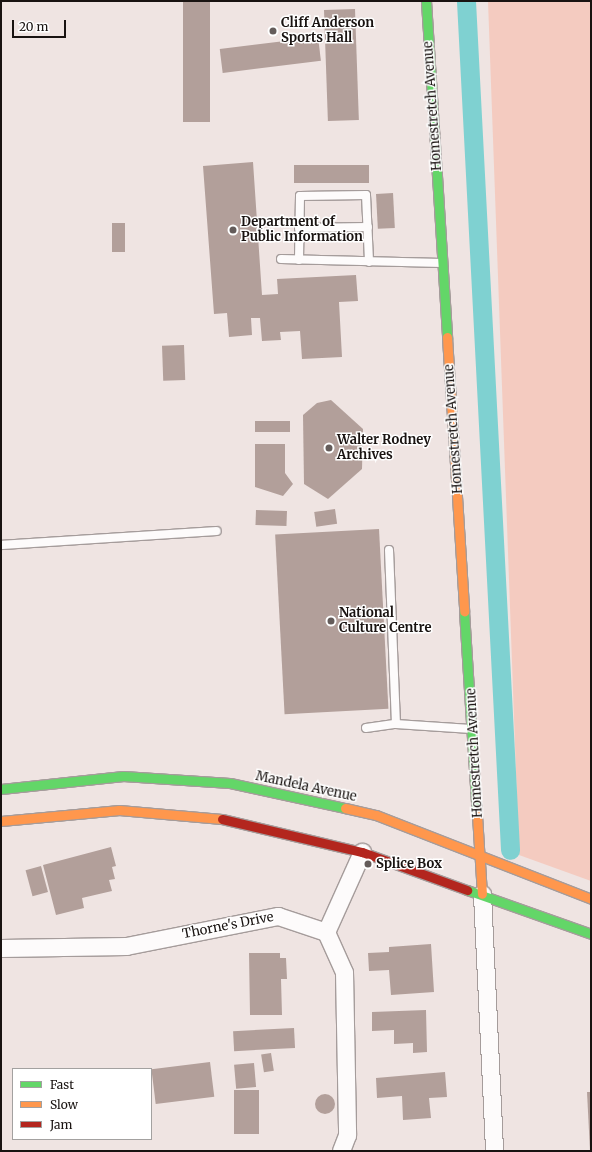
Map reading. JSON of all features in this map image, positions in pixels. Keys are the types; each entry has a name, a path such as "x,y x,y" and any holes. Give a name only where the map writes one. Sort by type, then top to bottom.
{"main road":[{"name":"Homestretch Avenue","path":"426,1 474,729 482,894"},
{"name":"Mandela Avenue","path":"1,789 123,776 230,783 376,815 481,858 591,899"},
{"path":"1,821 119,810 224,819 362,852 591,934"}],"street":[{"path":"341,1151 347,1135 344,972 326,932 362,852"},
{"path":"482,894 494,1151"},
{"name":"Thorne's Drive","path":"1,948 126,946 278,916 326,932"}],"lane":[{"path":"299,260 300,196 366,195 369,262"},
{"path":"300,228 368,227"},
{"path":"281,259 443,263"},
{"path":"1,545 217,531"},
{"path":"389,550 396,724"},
{"path":"366,728 396,724 474,729"}],"shaded area":[{"path":"488,1 591,1 591,881 519,855"}],"building":[{"path":"183,1 210,1 210,122 183,122"},
{"path":"355,9 359,120 328,121 324,10"},
{"path":"318,37 321,61 223,73 220,49"},
{"name":"Department of Public Information","path":"253,162 262,295 278,294 277,279 356,275 358,301 339,302 342,357 302,359 300,331 280,332 281,340 262,341 260,318 251,318 252,335 229,337 227,313 214,314 203,166"},
{"path":"294,165 369,165 369,183 294,183"},
{"path":"393,193 395,228 378,229 376,194"},
{"path":"112,223 125,223 125,252 112,252"},
{"path":"184,345 185,380 163,381 162,346"},
{"path":"331,400 363,429 362,469 328,499 304,484 303,415 317,403"},
{"path":"255,421 290,421 290,432 255,432"},
{"path":"255,444 285,444 285,473 293,484 283,496 255,487"},
{"path":"335,509 337,524 316,527 314,512"},
{"path":"256,510 287,511 286,526 255,525"},
{"name":"National Culture Centre","path":"379,529 388,709 285,714 275,534"},
{"path":"111,847 116,866 112,867 115,879 109,880 112,891 82,898 84,908 56,915 43,865"},
{"path":"41,866 48,892 33,896 26,870"},
{"path":"431,944 434,992 391,995 389,970 369,971 368,953 389,952 389,947"},
{"path":"249,953 280,953 280,958 286,958 287,979 281,979 282,1015 250,1015"},
{"path":"426,1010 427,1052 413,1053 413,1043 394,1044 394,1030 372,1031 372,1012"},
{"path":"294,1028 295,1048 234,1051 233,1031"},
{"path":"271,1053 274,1071 264,1072 261,1055"},
{"path":"210,1062 214,1097 156,1104 152,1069"},
{"path":"254,1063 256,1087 236,1089 234,1065"},
{"path":"445,1072 447,1097 429,1098 431,1118 403,1120 402,1096 377,1098 376,1078"},
{"path":"234,1090 259,1090 259,1134 234,1134"},
{"path":"587,1092 591,1092 591,1151 590,1151"},
{"path":"325,1094 332,1097 335,1104 332,1111 325,1114 318,1111 315,1104 318,1097"}],"waterway":[{"path":"466,1 510,850"}],"traffic: fast":[{"path":"426,1 447,337"},
{"path":"464,611 477,815"},
{"path":"1,789 123,776 230,783 345,808"},
{"path":"467,890 591,934"}],"traffic: slow":[{"path":"447,337 464,611"},
{"path":"345,808 376,815 591,899"},
{"path":"1,821 119,810 222,819"},
{"path":"477,815 482,894"}],"traffic: jam":[{"path":"222,819 362,852 467,890"}],"place":[{"name":"Cliff Anderson Sports Hall","path":"273,31"},
{"name":"Department of Public Information","path":"233,230"},
{"name":"Walter Rodney Archives","path":"329,448"},
{"name":"National Culture Centre","path":"331,621"},
{"name":"Splice Box","path":"368,864"}]}
